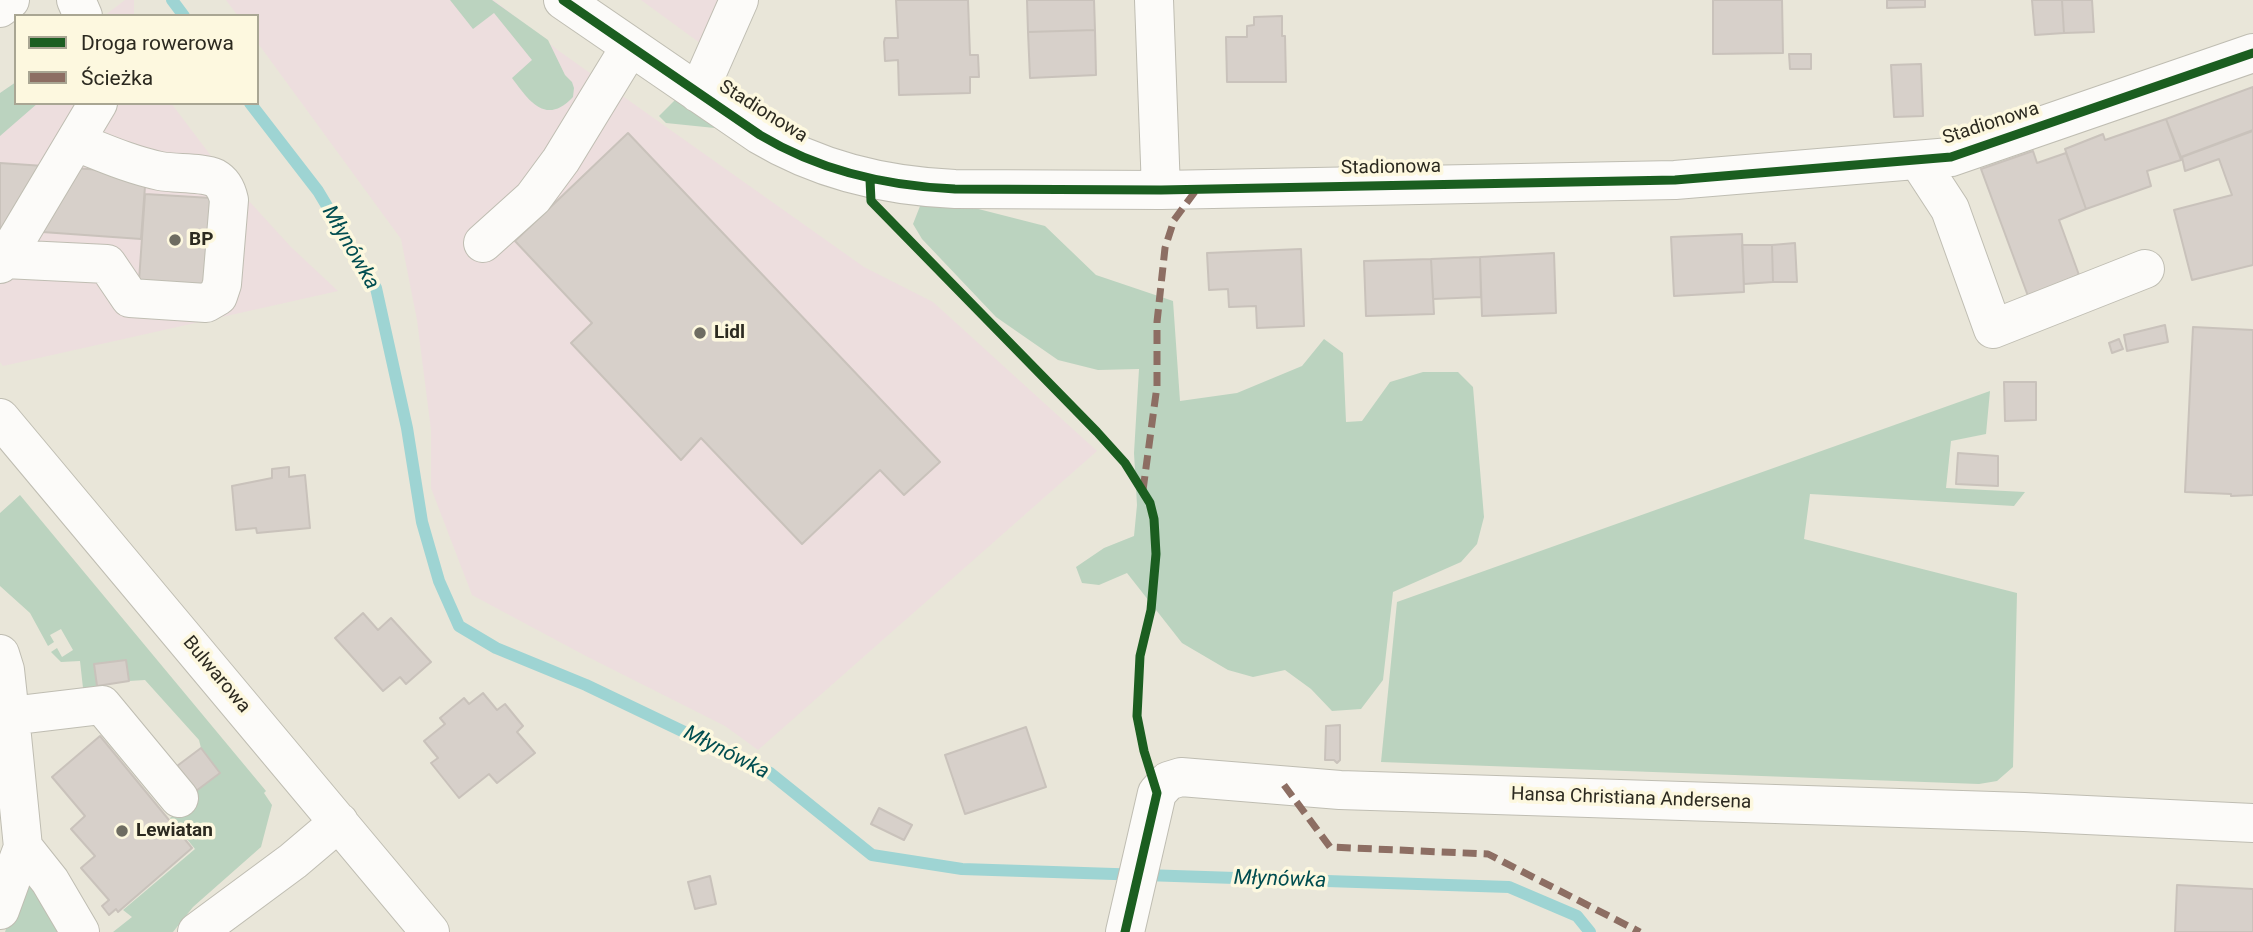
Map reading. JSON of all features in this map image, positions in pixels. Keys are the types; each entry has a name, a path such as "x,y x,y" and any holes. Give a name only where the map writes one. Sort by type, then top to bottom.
{"street":[{"path":"0,8 10,0"},
{"path":"698,93 739,0"},
{"path":"1154,0 1161,190"},
{"name":"Stadionowa","path":"586,7 629,47 778,146 816,163 870,180 944,189 1161,190 1675,180 1951,158 2253,53"},
{"path":"483,243 533,198 561,160 629,47"},
{"path":"76,142 139,167 174,174 207,176 222,183 229,200 222,284 218,296 206,303 130,298 107,264 3,261 97,105"},
{"path":"1918,160 1950,209 1993,330 2145,269"},
{"name":"Bulwarowa","path":"0,418 430,932"},
{"path":"0,654 5,670 23,848 0,910"},
{"path":"10,716 102,705 179,799"},
{"name":"Hansa Christiana Andersena","path":"1127,924 1157,793 1168,781 1181,777 1340,790 2024,812 2253,823"},
{"path":"197,932 293,861 339,822"},
{"path":"23,848 50,881 80,932"}],"shaded area":[{"path":"125,0 134,0 134,14 107,14"},
{"path":"226,0 494,0 559,51 864,267 933,302 1097,451 758,750 725,726 472,595 431,488 431,430 417,320 401,239 259,45 259,14 236,14"},
{"path":"641,0 724,0 704,46"},
{"path":"14,83 14,105 173,105 227,177 291,247 338,291 3,366 0,362 0,93"}],"green space":[{"path":"450,0 492,0 548,40 565,75 572,82 573,97 554,110 546,110 532,102 512,78 532,60 494,13 473,29"},
{"path":"14,83 14,105 36,105 0,136 0,93"},
{"path":"680,95 734,130 666,123 659,116"},
{"path":"922,201 947,201 1045,226 1096,275 1173,301 1180,401 1237,393 1302,366 1324,339 1343,353 1346,422 1362,421 1390,382 1423,372 1458,372 1473,387 1484,517 1477,544 1461,562 1393,592 1383,680 1361,709 1332,711 1311,689 1285,670 1253,677 1228,670 1182,643 1127,573 1099,585 1082,583 1076,567 1104,548 1134,536 1137,505 1134,453 1139,369 1098,370 1058,360 996,317 922,239 913,224"},
{"path":"1990,391 1986,434 1951,441 1946,488 2025,492 2014,506 1810,494 1804,539 2017,593 2013,767 1997,781 1979,784 1381,762 1397,602"},
{"path":"20,495 266,791 264,793 272,805 261,847 193,907 173,932 113,932 132,917 123,910 195,849 170,818 198,796 196,791 219,772 201,748 199,740 145,680 129,681 126,660 94,664 97,686 83,688 80,661 61,662 51,652 57,648 62,657 73,650 61,629 50,635 54,642 48,646 30,613 0,586 0,513"},
{"path":"31,882 65,932 5,932 19,890"}],"building":[{"path":"896,0 968,0 970,55 978,55 979,77 970,77 970,93 899,95 898,60 885,61 884,42 885,38 898,38"},
{"path":"1027,0 1094,0 1095,30 1028,32"},
{"path":"1713,0 1782,0 1783,53 1713,54"},
{"path":"1887,0 1925,0 1925,7 1887,8"},
{"path":"2032,0 2062,0 2064,33 2035,35"},
{"path":"2062,0 2092,0 2094,32 2064,33"},
{"path":"1282,16 1286,82 1227,82 1226,37 1247,37 1247,26 1254,25 1254,17"},
{"path":"1095,30 1096,75 1030,78 1028,32"},
{"path":"1789,54 1811,54 1811,69 1790,69"},
{"path":"1921,64 1923,116 1894,117 1891,65"},
{"path":"2253,87 2253,130 2181,157 2166,119"},
{"path":"2166,119 2181,160 2147,171 2151,186 2086,209 2065,149 2103,134 2105,140"},
{"path":"2253,131 2253,265 2192,280 2174,210 2232,195 2219,159 2185,171 2182,157"},
{"name":"Lidl","path":"628,133 940,462 904,495 880,470 802,544 701,438 681,460 571,343 592,323 515,241"},
{"path":"2033,151 2037,163 2066,153 2086,209 2059,220 2079,275 2028,296 1981,169"},
{"path":"0,163 146,173 141,239 0,229"},
{"name":"BP","path":"145,194 211,198 205,286 139,281"},
{"path":"1742,234 1744,292 1674,296 1671,237"},
{"path":"1795,243 1797,282 1773,282 1772,245"},
{"path":"1742,245 1772,245 1773,282 1744,284"},
{"path":"1301,249 1304,326 1257,328 1256,306 1229,307 1228,289 1209,290 1207,253"},
{"path":"1554,253 1556,313 1482,316 1480,257"},
{"path":"1480,257 1481,297 1433,299 1431,259"},
{"path":"1431,259 1434,314 1366,316 1364,261"},
{"path":"2165,325 2168,342 2127,351 2124,335"},
{"path":"2193,327 2253,330 2253,495 2185,492"},
{"path":"2119,339 2123,349 2112,353 2109,343"},
{"path":"2004,382 2036,382 2036,420 2005,421"},
{"path":"1958,453 1998,456 1998,486 1956,484"},
{"path":"289,467 289,477 305,475 310,528 257,533 256,528 236,530 232,486 272,478 272,469"},
{"path":"363,613 378,630 391,618 431,662 406,684 400,677 383,691 335,638"},
{"path":"126,660 129,681 97,686 94,664"},
{"path":"483,693 497,710 505,704 523,726 517,732 535,753 497,783 489,774 459,798 431,763 438,758 424,741 445,724 440,718 464,698 469,704"},
{"path":"1340,725 1340,760 1337,763 1334,760 1325,760 1326,726"},
{"path":"1026,727 1046,787 965,814 945,755"},
{"path":"100,736 192,848 118,912 116,909 109,915 102,906 109,900 81,868 95,856 71,829 85,816 52,777"},
{"path":"201,748 220,773 196,791 177,766"},
{"path":"879,808 912,825 904,840 871,824"},
{"path":"710,876 716,904 695,909 688,882"},
{"path":"2177,885 2253,889 2253,932 2175,932"}],"waterway":[{"name":"Młynówka","path":"172,0 182,14"},
{"name":"Młynówka","path":"252,105 318,191 376,288 407,428 422,522 439,581 459,626 496,648 586,685 770,773 872,855 962,869 1509,887 1577,916 1590,932"}],"marked path":[{"path":"1143,490 1157,386 1157,322 1165,248 1174,220 1197,189"},
{"path":"1284,785 1330,847 1488,854 1640,932"}],"cycle path":[{"path":"563,0 783,148 830,167 878,180 955,189 1161,190 1675,180 1951,157 2253,53"},
{"path":"870,180 871,201 1097,432 1125,463 1150,503 1154,519 1156,554 1151,610 1140,656 1137,716 1157,793 1125,932"}],"place":[{"name":"BP","path":"175,240"},
{"name":"Lidl","path":"700,333"},
{"name":"Lewiatan","path":"122,831"}]}
